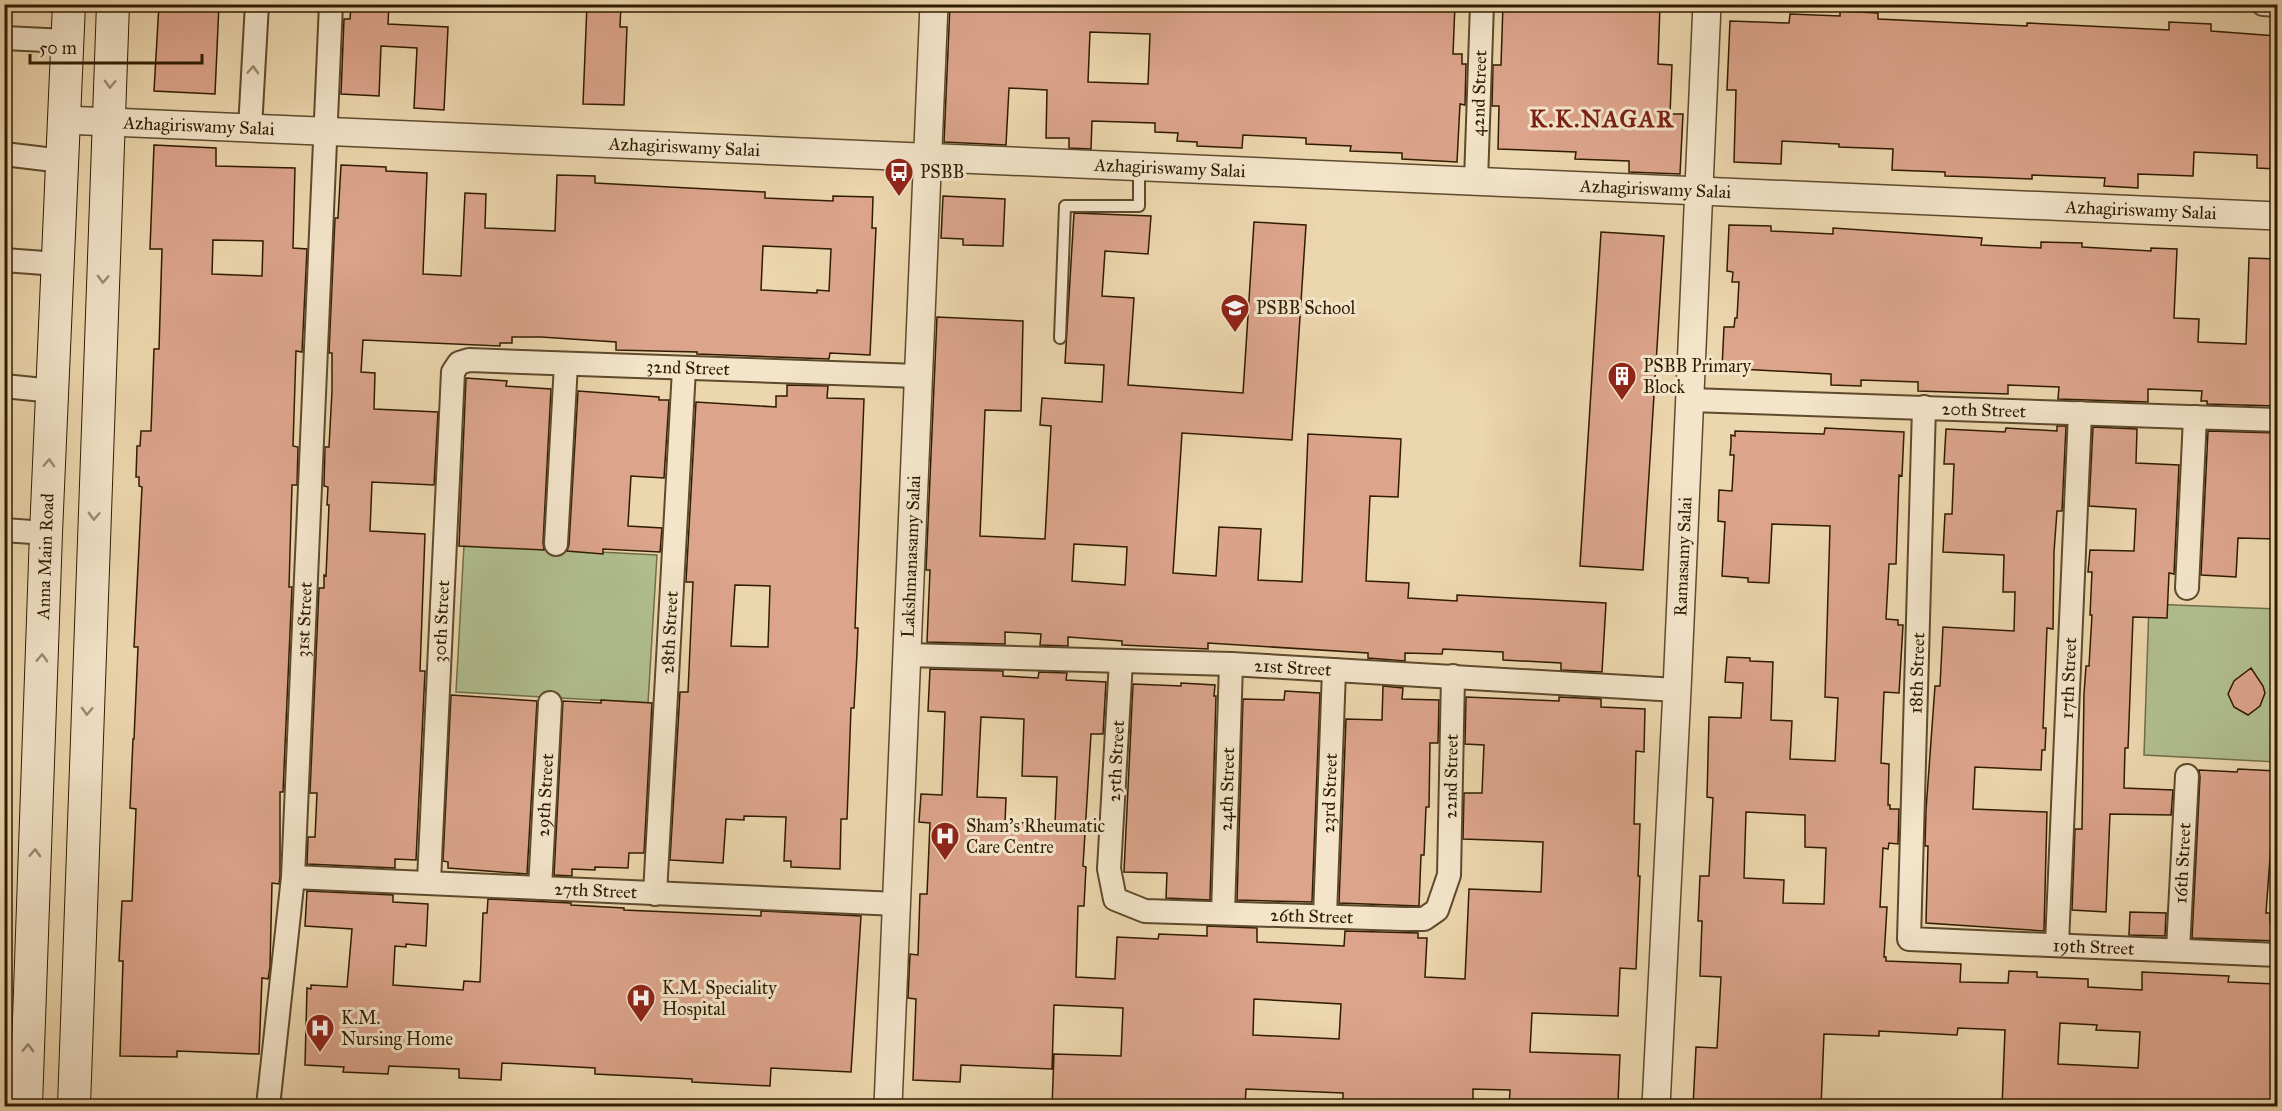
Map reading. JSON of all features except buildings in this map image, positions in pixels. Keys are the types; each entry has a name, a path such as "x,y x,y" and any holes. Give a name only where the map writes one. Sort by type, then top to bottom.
{"main road":[{"name":"Anna Main Road","path":"26,1107 46,533 69,4"},
{"path":"74,1107 113,4"}],"street":[{"path":"250,128 257,4"},
{"path":"320,131 324,4"},
{"path":"320,131 331,4"},
{"name":"Lakshmanasamy Salai","path":"888,1107 934,4"},
{"name":"42nd Street","path":"1476,181 1482,4"},
{"name":"Ramasamy Salai","path":"1656,1107 1707,4"},
{"path":"2263,4 2277,5"},
{"path":"4,38 67,41"},
{"name":"Azhagiriswamy Salai","path":"64,120 2277,216"},
{"name":"31st Street","path":"268,1107 293,877 315,356 320,131"},
{"path":"4,154 62,161"},
{"path":"4,260 58,264"},
{"name":"32nd Street","path":"459,363 469,360 918,376"},
{"name":"30th Street","path":"429,882 453,372 459,363"},
{"path":"556,544 566,364"},
{"name":"28th Street","path":"654,894 684,369"},
{"path":"4,386 53,391"},
{"name":"20th Street","path":"1690,400 2277,420"},
{"name":"18th Street","path":"1910,939 1924,407"},
{"name":"17th Street","path":"2057,944 2080,413"},
{"path":"2187,588 2195,417"},
{"path":"4,530 46,533"},
{"name":"21st Street","path":"907,655 1231,664 1677,690"},
{"name":"25th Street","path":"1121,661 1109,868 1115,899 1145,911"},
{"name":"24th Street","path":"1223,913 1231,664"},
{"name":"23rd Street","path":"1325,916 1334,670"},
{"name":"22nd Street","path":"1449,875 1454,676"},
{"name":"29th Street","path":"540,888 550,703"},
{"name":"16th Street","path":"2178,950 2187,776"},
{"name":"26th Street","path":"1145,911 1424,919 1437,910 1449,875"},
{"name":"27th Street","path":"293,877 897,904"},
{"name":"19th Street","path":"1910,939 2277,955"},
{"path":"4,1106 13,1107"}],"lane":[{"path":"1060,339 1065,206 1138,206 1139,167"}],"green space":[{"path":"464,545 657,555 648,703 456,692"},
{"path":"2149,604 2277,609 2277,762 2144,755"}],"place":[{"name":"PSBB","path":"899,198"},
{"name":"PSBB School","path":"1235,334"},
{"name":"PSBB Primary Block","path":"1622,402"},
{"name":"Sham's Rheumatic Care Centre","path":"945,862"},
{"name":"K.M. Speciality Hospital","path":"641,1024"},
{"name":"K.M. Nursing Home","path":"320,1054"}],"district":[{"name":"K.K.NAGAR","path":"1602,119"}]}
